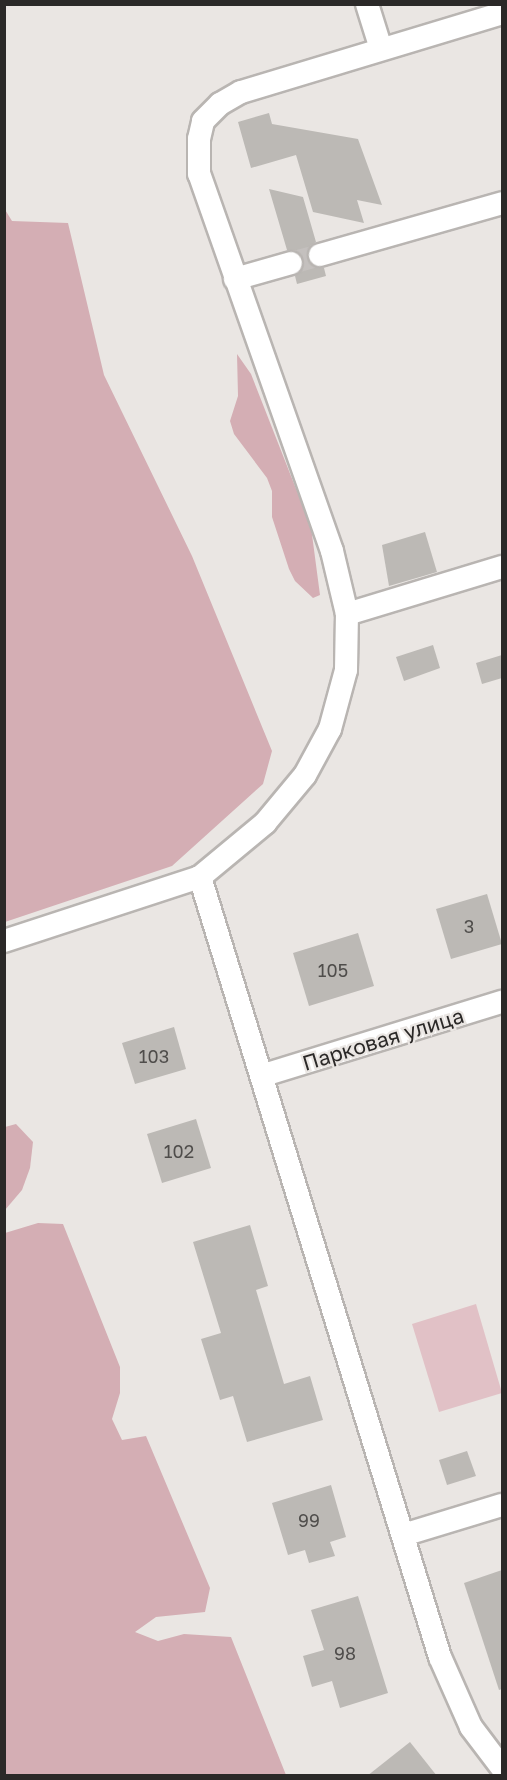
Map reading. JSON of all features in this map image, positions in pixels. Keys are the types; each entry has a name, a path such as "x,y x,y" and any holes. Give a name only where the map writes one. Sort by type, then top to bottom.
{"street":[{"path":"367,4 381,49"},
{"path":"4,941 200,877 265,823 305,775 330,729 346,670 347,614 332,550 199,174 199,139 203,121 220,104 241,92 502,13"},
{"path":"320,255 502,203"},
{"path":"235,279 291,263"},
{"path":"347,614 502,567"},
{"path":"200,877 264,1076 440,1657 471,1727 502,1768"},
{"name":"Парковая улица","path":"264,1076 502,1002"},
{"path":"403,1535 502,1505"}],"shaded area":[{"path":"4,208 12,221 68,223 104,375 192,556 272,751 263,784 172,866 5,922"},
{"path":"237,354 251,374 311,527 320,595 313,598 295,581 289,569 272,517 272,491 267,478 234,434 230,421 238,396"},
{"path":"16,1124 33,1142 30,1168 22,1190 5,1210 5,1127"},
{"path":"38,1223 63,1224 120,1367 120,1393 112,1419 122,1440 146,1436 210,1588 205,1612 156,1617 135,1632 158,1641 184,1634 231,1637 286,1775 5,1775 5,1233"},
{"path":"476,1304 502,1393 439,1412 412,1324"}],"building":[{"path":"269,113 272,124 358,139 382,205 357,200 364,223 313,212 296,155 251,168 238,122"},
{"path":"269,189 303,197 316,242 310,246 307,258 311,265 324,268 326,276 297,284 295,276 304,267 304,259 295,250 287,250"},
{"path":"425,532 437,572 389,586 382,545"},
{"path":"433,645 440,668 404,681 396,657"},
{"path":"502,655 502,678 482,684 476,663"},
{"path":"487,894 502,944 451,959 436,909"},
{"path":"358,933 374,986 309,1006 293,953"},
{"path":"174,1027 186,1069 135,1084 122,1043"},
{"path":"196,1119 211,1168 162,1183 147,1134"},
{"path":"250,1225 268,1286 256,1290 284,1384 310,1376 323,1420 247,1442 233,1396 220,1400 201,1339 221,1333 193,1242"},
{"path":"467,1451 476,1476 447,1485 439,1460"},
{"path":"331,1485 346,1537 330,1542 335,1556 309,1563 305,1550 288,1555 272,1503"},
{"path":"502,1570 502,1689 499,1690 464,1583"},
{"path":"358,1596 388,1693 340,1708 332,1681 312,1687 303,1656 324,1650 311,1610"},
{"path":"410,1742 437,1776 367,1776"}],"tunnel":[{"path":"291,263 320,255"}]}
